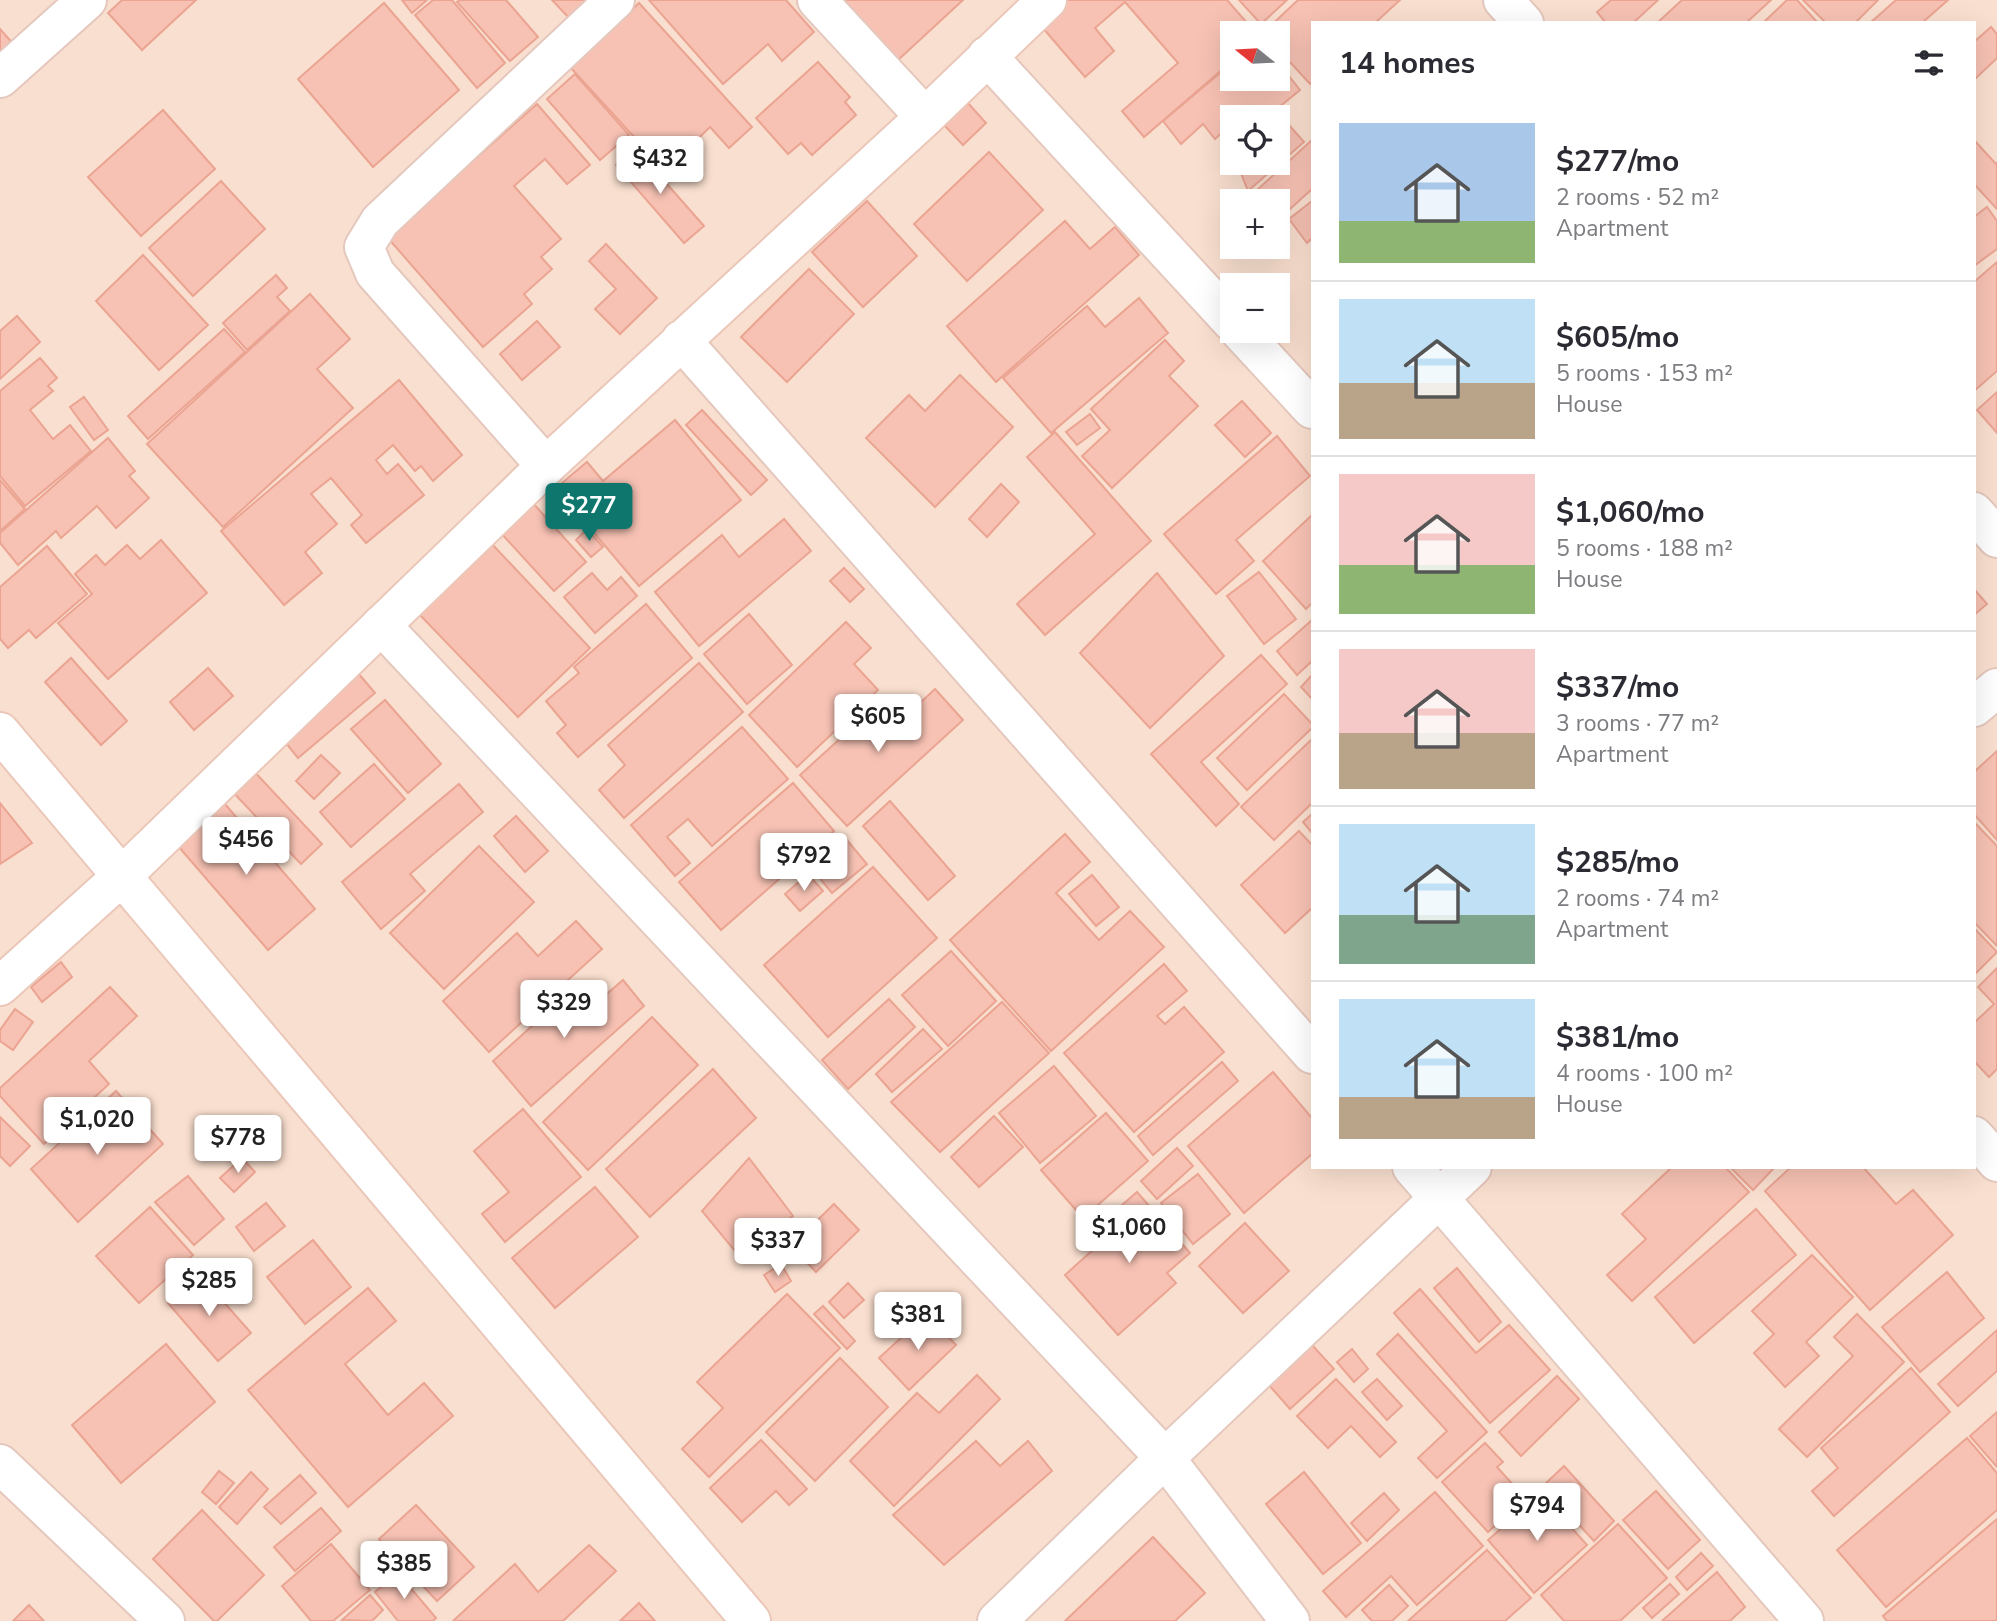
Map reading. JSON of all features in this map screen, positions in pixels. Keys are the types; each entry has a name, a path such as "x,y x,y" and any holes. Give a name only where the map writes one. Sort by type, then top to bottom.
{"street":[{"path":"0,78 87,0"},
{"path":"546,467 374,272 364,247 380,221 615,0"},
{"path":"817,0 925,117"},
{"path":"0,986 122,876 546,467 925,117 1047,0"},
{"path":"1503,0 1522,21"},
{"path":"987,57 1220,309"},
{"path":"681,340 1311,1053"},
{"path":"1251,343 1311,408"},
{"path":"1976,514 1997,538"},
{"path":"381,625 1165,1458 1290,1621"},
{"path":"1976,704 1997,688"},
{"path":"0,732 751,1621"},
{"path":"1976,1138 1997,1162"},
{"path":"1414,1169 1804,1621"},
{"path":"997,1621 1470,1169"},
{"path":"0,1464 165,1621"}],"shaded area":[{"path":"0,0 1997,0 1997,1621 0,1621"}],"building":[{"path":"122,0 196,0 142,50 108,13"},
{"path":"402,0 427,0 412,13"},
{"path":"433,0 452,0 505,63 477,88 415,15"},
{"path":"506,0 538,37 510,61 457,2"},
{"path":"552,0 590,0 570,19"},
{"path":"649,0 786,0 814,32 782,61 768,44 723,84"},
{"path":"844,0 963,0 898,60"},
{"path":"1058,0 1227,0 1245,21 1220,21 1220,71 1144,137 1122,111 1178,63 1125,2 1095,28 1114,51 1085,77 1036,20"},
{"path":"1239,0 1287,0 1264,21 1258,21"},
{"path":"1298,0 1400,0 1377,21 1311,21 1310,84 1290,62 1290,21 1276,21"},
{"path":"1611,0 1658,0 1635,21 1604,21 1597,12"},
{"path":"1682,0 1771,0 1748,21 1659,21"},
{"path":"1787,0 1797,0 1816,21 1765,21"},
{"path":"1803,0 1878,0 1857,21 1824,21"},
{"path":"1896,0 1948,0 1924,21 1872,21"},
{"path":"384,3 459,90 373,167 298,79"},
{"path":"639,3 752,127 729,148 710,127 676,160 657,140 646,150 570,67"},
{"path":"1991,27 1997,34 1997,58 1976,78 1976,40"},
{"path":"0,29 23,55 0,76"},
{"path":"818,62 850,97 845,102 856,115 812,155 801,143 788,154 756,118"},
{"path":"1220,73 1220,91 1290,91 1290,77 1300,90 1282,105 1220,105 1220,134 1215,139 1203,124 1181,144 1163,121"},
{"path":"575,74 629,135 600,160 547,99"},
{"path":"967,102 986,123 963,145 943,124"},
{"path":"537,104 590,165 567,184 545,159 514,186 561,239 541,257 552,269 524,294 532,304 483,347 387,237"},
{"path":"163,110 215,169 141,236 88,177"},
{"path":"1290,126 1304,142 1290,154"},
{"path":"1311,141 1311,190 1290,209 1290,189 1258,189 1274,175 1290,175 1290,160"},
{"path":"1976,142 1997,163 1997,209 1976,186"},
{"path":"636,149 704,226 684,243 616,165"},
{"path":"989,152 1043,210 967,281 914,224"},
{"path":"1242,175 1266,175 1250,189 1247,189"},
{"path":"221,181 265,229 193,296 149,248"},
{"path":"867,201 917,256 863,307 812,252"},
{"path":"1311,202 1311,239 1307,243 1290,218"},
{"path":"1987,207 1997,221 1997,249 1976,265 1976,215"},
{"path":"1065,221 1090,249 1115,227 1139,255 996,382 947,326"},
{"path":"606,244 657,298 620,334 595,309 616,289 589,261"},
{"path":"143,255 208,325 159,370 96,301"},
{"path":"1997,262 1997,371 1976,389 1976,280"},
{"path":"809,269 854,314 787,382 741,337"},
{"path":"276,275 287,288 277,297 290,311 247,350 223,323"},
{"path":"310,294 350,339 317,369 353,408 223,527 147,444"},
{"path":"1139,298 1168,333 1051,433 1003,378 1087,306 1105,327"},
{"path":"17,316 40,342 0,379 0,331"},
{"path":"537,321 560,347 522,380 500,354"},
{"path":"224,329 245,352 148,439 128,416"},
{"path":"1165,340 1184,361 1169,376 1198,406 1112,488 1082,456 1110,430 1091,409"},
{"path":"40,358 57,378 48,386 53,391 30,410 53,439 70,425 91,451 25,506 0,476 0,391"},
{"path":"960,375 1013,427 935,507 866,438 909,395 925,411"},
{"path":"399,380 462,455 433,481 421,466 415,471 393,445 376,460 387,474 398,464 424,495 366,543 351,525 362,515 331,478 311,494 337,524 305,552 322,573 284,605 221,531"},
{"path":"1997,392 1997,433 1977,410"},
{"path":"84,397 108,430 94,440 70,407"},
{"path":"1242,401 1271,433 1245,457 1215,425"},
{"path":"702,410 767,480 751,495 686,425"},
{"path":"1090,414 1100,428 1077,445 1066,432"},
{"path":"675,420 741,500 639,586 556,488 587,462 603,481"},
{"path":"1055,432 1151,541 1045,635 1017,604 1095,534 1027,457"},
{"path":"1277,436 1310,476 1236,540 1254,561 1216,594 1164,534"},
{"path":"108,438 135,471 129,476 149,498 116,528 97,506 61,538 56,531 18,565 0,543 0,533"},
{"path":"0,480 25,509 0,531"},
{"path":"1001,484 1019,502 987,537 969,519"},
{"path":"532,502 586,562 554,591 500,532"},
{"path":"1311,516 1311,604 1306,609 1263,561"},
{"path":"784,519 811,551 699,646 655,592 722,535 739,557"},
{"path":"587,529 603,547 591,557 576,540"},
{"path":"161,540 207,593 108,679 58,623 92,594 75,574 96,555 105,565 127,545 140,559"},
{"path":"491,543 590,648 518,717 419,614"},
{"path":"47,546 87,594 36,638 29,630 8,648 0,639 0,587"},
{"path":"844,568 864,589 850,602 830,581"},
{"path":"1259,572 1296,619 1264,644 1227,596"},
{"path":"592,573 607,590 621,577 637,596 595,633 564,597"},
{"path":"1157,573 1224,656 1150,728 1080,653"},
{"path":"1976,591 1987,604 1976,613"},
{"path":"646,604 692,658 578,757 557,733 566,725 546,701 579,673 574,667"},
{"path":"749,614 792,665 747,704 704,654"},
{"path":"1311,621 1311,662 1297,675 1277,651"},
{"path":"846,622 871,648 854,664 878,690 797,767 749,715"},
{"path":"1261,655 1287,684 1201,762 1239,804 1216,826 1151,754"},
{"path":"71,658 127,721 101,745 45,682"},
{"path":"699,663 743,712 624,818 599,790 625,765 608,745"},
{"path":"208,668 233,696 194,730 170,702"},
{"path":"358,673 375,693 298,758 281,737"},
{"path":"1311,676 1311,698 1301,687"},
{"path":"935,689 963,720 847,826 800,775 885,698 904,718"},
{"path":"1284,694 1311,723 1311,729 1247,790 1217,758"},
{"path":"385,700 441,764 408,793 351,729"},
{"path":"742,727 788,779 712,846 688,819 667,837 690,863 675,876 631,825"},
{"path":"1311,740 1311,804 1274,840 1241,807"},
{"path":"1997,751 1997,840 1976,816 1976,770"},
{"path":"321,755 340,773 314,799 296,781"},
{"path":"374,764 405,799 351,847 320,812"},
{"path":"251,768 322,844 301,864 229,788"},
{"path":"793,783 834,831 721,930 679,882"},
{"path":"459,784 483,812 410,874 425,891 381,929 342,882"},
{"path":"890,801 955,876 928,900 863,826"},
{"path":"0,803 32,843 0,864"},
{"path":"225,804 315,909 268,950 178,846"},
{"path":"1311,815 1311,832 1303,822"},
{"path":"516,816 548,851 525,872 494,836"},
{"path":"1976,824 1997,846 1997,946 1976,924"},
{"path":"1299,831 1311,844 1311,909 1285,933 1241,885"},
{"path":"1065,834 1090,862 1056,893 1099,940 1130,911 1164,947 1051,1051 950,940"},
{"path":"846,839 867,864 832,893 811,868"},
{"path":"479,846 534,902 444,989 390,933"},
{"path":"873,867 937,938 828,1037 764,965"},
{"path":"808,874 823,891 800,911 785,894"},
{"path":"1092,875 1119,907 1096,926 1069,894"},
{"path":"576,921 602,949 489,1052 443,1001 517,933 538,956"},
{"path":"1976,930 1997,952 1976,973"},
{"path":"951,951 996,1001 948,1046 902,995"},
{"path":"61,962 72,977 42,1002 31,987"},
{"path":"1164,964 1187,991 1157,1016 1165,1024 1184,1007 1224,1052 1134,1132 1064,1053"},
{"path":"1997,968 1997,1069 1989,1077 1976,1063 1976,1021 1994,1004 1978,987"},
{"path":"623,980 644,1006 531,1106 493,1061 571,991 588,1010"},
{"path":"110,987 137,1016 89,1061 109,1084 44,1144 0,1096 0,1088"},
{"path":"889,999 915,1027 848,1089 822,1060"},
{"path":"1002,1002 1049,1053 940,1152 891,1102"},
{"path":"15,1009 33,1022 13,1050 0,1041 0,1030"},
{"path":"652,1017 698,1065 588,1170 543,1122"},
{"path":"923,1029 942,1049 892,1092 876,1074"},
{"path":"1222,1062 1238,1081 1153,1155 1138,1136"},
{"path":"1054,1066 1096,1116 1040,1163 999,1113"},
{"path":"713,1069 756,1118 650,1217 606,1169"},
{"path":"1273,1072 1311,1117 1311,1155 1244,1213 1188,1146"},
{"path":"116,1091 163,1144 78,1222 31,1169"},
{"path":"523,1109 581,1177 505,1242 482,1214 509,1192 474,1151"},
{"path":"1106,1113 1148,1161 1083,1218 1041,1170"},
{"path":"994,1116 1023,1147 979,1187 951,1157"},
{"path":"0,1117 30,1146 10,1166 0,1156"},
{"path":"1177,1148 1193,1166 1157,1199 1141,1181"},
{"path":"242,1158 255,1172 234,1192 220,1178"},
{"path":"749,1158 793,1216 739,1256 702,1211"},
{"path":"1670,1169 1727,1169 1749,1192 1632,1301 1607,1275 1646,1239 1622,1214"},
{"path":"1732,1169 1773,1169 1753,1190"},
{"path":"1789,1169 1865,1169 1896,1204 1913,1190 1953,1235 1870,1310 1765,1191"},
{"path":"1198,1174 1230,1214 1193,1244 1161,1203"},
{"path":"188,1176 224,1219 194,1245 155,1202"},
{"path":"595,1187 638,1237 555,1308 512,1258"},
{"path":"1137,1192 1190,1253 1167,1273 1176,1283 1118,1335 1065,1275 1115,1230 1106,1219"},
{"path":"266,1203 285,1226 254,1251 236,1227"},
{"path":"834,1204 859,1230 816,1272 791,1246"},
{"path":"150,1207 193,1255 139,1303 96,1256"},
{"path":"1756,1209 1796,1255 1694,1343 1655,1297"},
{"path":"1245,1223 1289,1271 1243,1313 1199,1266"},
{"path":"313,1240 351,1287 305,1324 267,1277"},
{"path":"1812,1255 1853,1297 1806,1342 1819,1356 1785,1387 1754,1353 1774,1334 1752,1311"},
{"path":"781,1264 791,1281 775,1292 764,1275"},
{"path":"1457,1268 1501,1322 1479,1342 1434,1288"},
{"path":"1947,1272 1984,1318 1920,1372 1882,1327"},
{"path":"200,1275 251,1333 218,1361 168,1303"},
{"path":"848,1283 864,1300 844,1318 829,1302"},
{"path":"368,1288 396,1321 345,1364 388,1415 424,1383 453,1416 348,1507 248,1390"},
{"path":"1420,1289 1476,1353 1509,1325 1550,1370 1490,1423 1394,1313"},
{"path":"787,1294 840,1348 709,1477 682,1449 723,1408 697,1382"},
{"path":"823,1306 855,1341 847,1349 814,1314"},
{"path":"927,1314 956,1345 909,1390 879,1358"},
{"path":"1857,1314 1904,1362 1807,1457 1779,1429 1853,1356 1834,1337"},
{"path":"1997,1330 1997,1371 1958,1406 1938,1384"},
{"path":"1398,1334 1487,1432 1437,1478 1418,1458 1447,1431 1377,1354"},
{"path":"166,1344 215,1402 121,1483 72,1425"},
{"path":"1312,1345 1334,1369 1290,1409 1268,1384"},
{"path":"1352,1349 1368,1369 1354,1382 1337,1362"},
{"path":"840,1358 888,1407 815,1481 766,1432"},
{"path":"1911,1368 1950,1412 1834,1516 1812,1491 1838,1468 1821,1448"},
{"path":"977,1375 1000,1399 894,1506 850,1461 917,1393 939,1413"},
{"path":"1557,1376 1579,1399 1521,1456 1499,1432"},
{"path":"1336,1379 1396,1442 1380,1457 1351,1426 1328,1448 1297,1416"},
{"path":"1377,1379 1402,1406 1387,1420 1362,1392"},
{"path":"1997,1412 1997,1467 1970,1436"},
{"path":"1967,1438 1997,1473 1997,1510 1886,1607 1837,1550"},
{"path":"761,1440 807,1489 789,1505 776,1491 742,1522 710,1488"},
{"path":"976,1441 1000,1466 1028,1441 1052,1471 944,1565 893,1515"},
{"path":"1485,1443 1503,1462 1497,1467 1525,1498 1488,1532 1442,1482"},
{"path":"1564,1466 1614,1521 1594,1541 1543,1486"},
{"path":"219,1471 234,1483 216,1504 202,1492"},
{"path":"251,1472 268,1489 237,1524 219,1507"},
{"path":"1304,1472 1361,1543 1323,1574 1266,1504"},
{"path":"300,1475 316,1493 281,1524 264,1507"},
{"path":"1656,1491 1700,1540 1668,1569 1623,1520"},
{"path":"1435,1492 1483,1546 1417,1605 1391,1576 1346,1617 1323,1591"},
{"path":"1384,1493 1399,1510 1367,1541 1351,1523"},
{"path":"1541,1494 1587,1545 1534,1593 1488,1540"},
{"path":"416,1505 474,1567 437,1601 379,1539"},
{"path":"321,1508 341,1531 295,1571 274,1547"},
{"path":"202,1510 264,1575 217,1621 153,1559"},
{"path":"1997,1519 1997,1621 1887,1621 1883,1616"},
{"path":"1618,1524 1667,1578 1620,1621 1564,1621 1541,1595"},
{"path":"1153,1537 1205,1593 1175,1621 1065,1621"},
{"path":"331,1544 370,1590 333,1621 311,1621 282,1586"},
{"path":"589,1545 616,1571 563,1621 453,1621 515,1564 538,1592"},
{"path":"1487,1550 1531,1598 1505,1621 1408,1621"},
{"path":"1701,1553 1713,1566 1687,1590 1676,1577"},
{"path":"1717,1572 1745,1607 1730,1621 1662,1621"},
{"path":"398,1573 436,1618 433,1621 398,1621 375,1592"},
{"path":"1670,1584 1679,1594 1652,1618 1643,1608"},
{"path":"1389,1585 1408,1606 1392,1621 1372,1621 1362,1610"},
{"path":"370,1595 383,1610 372,1621 342,1620"},
{"path":"639,1603 655,1621 620,1621"},
{"path":"29,1605 44,1621 13,1621"}]}
